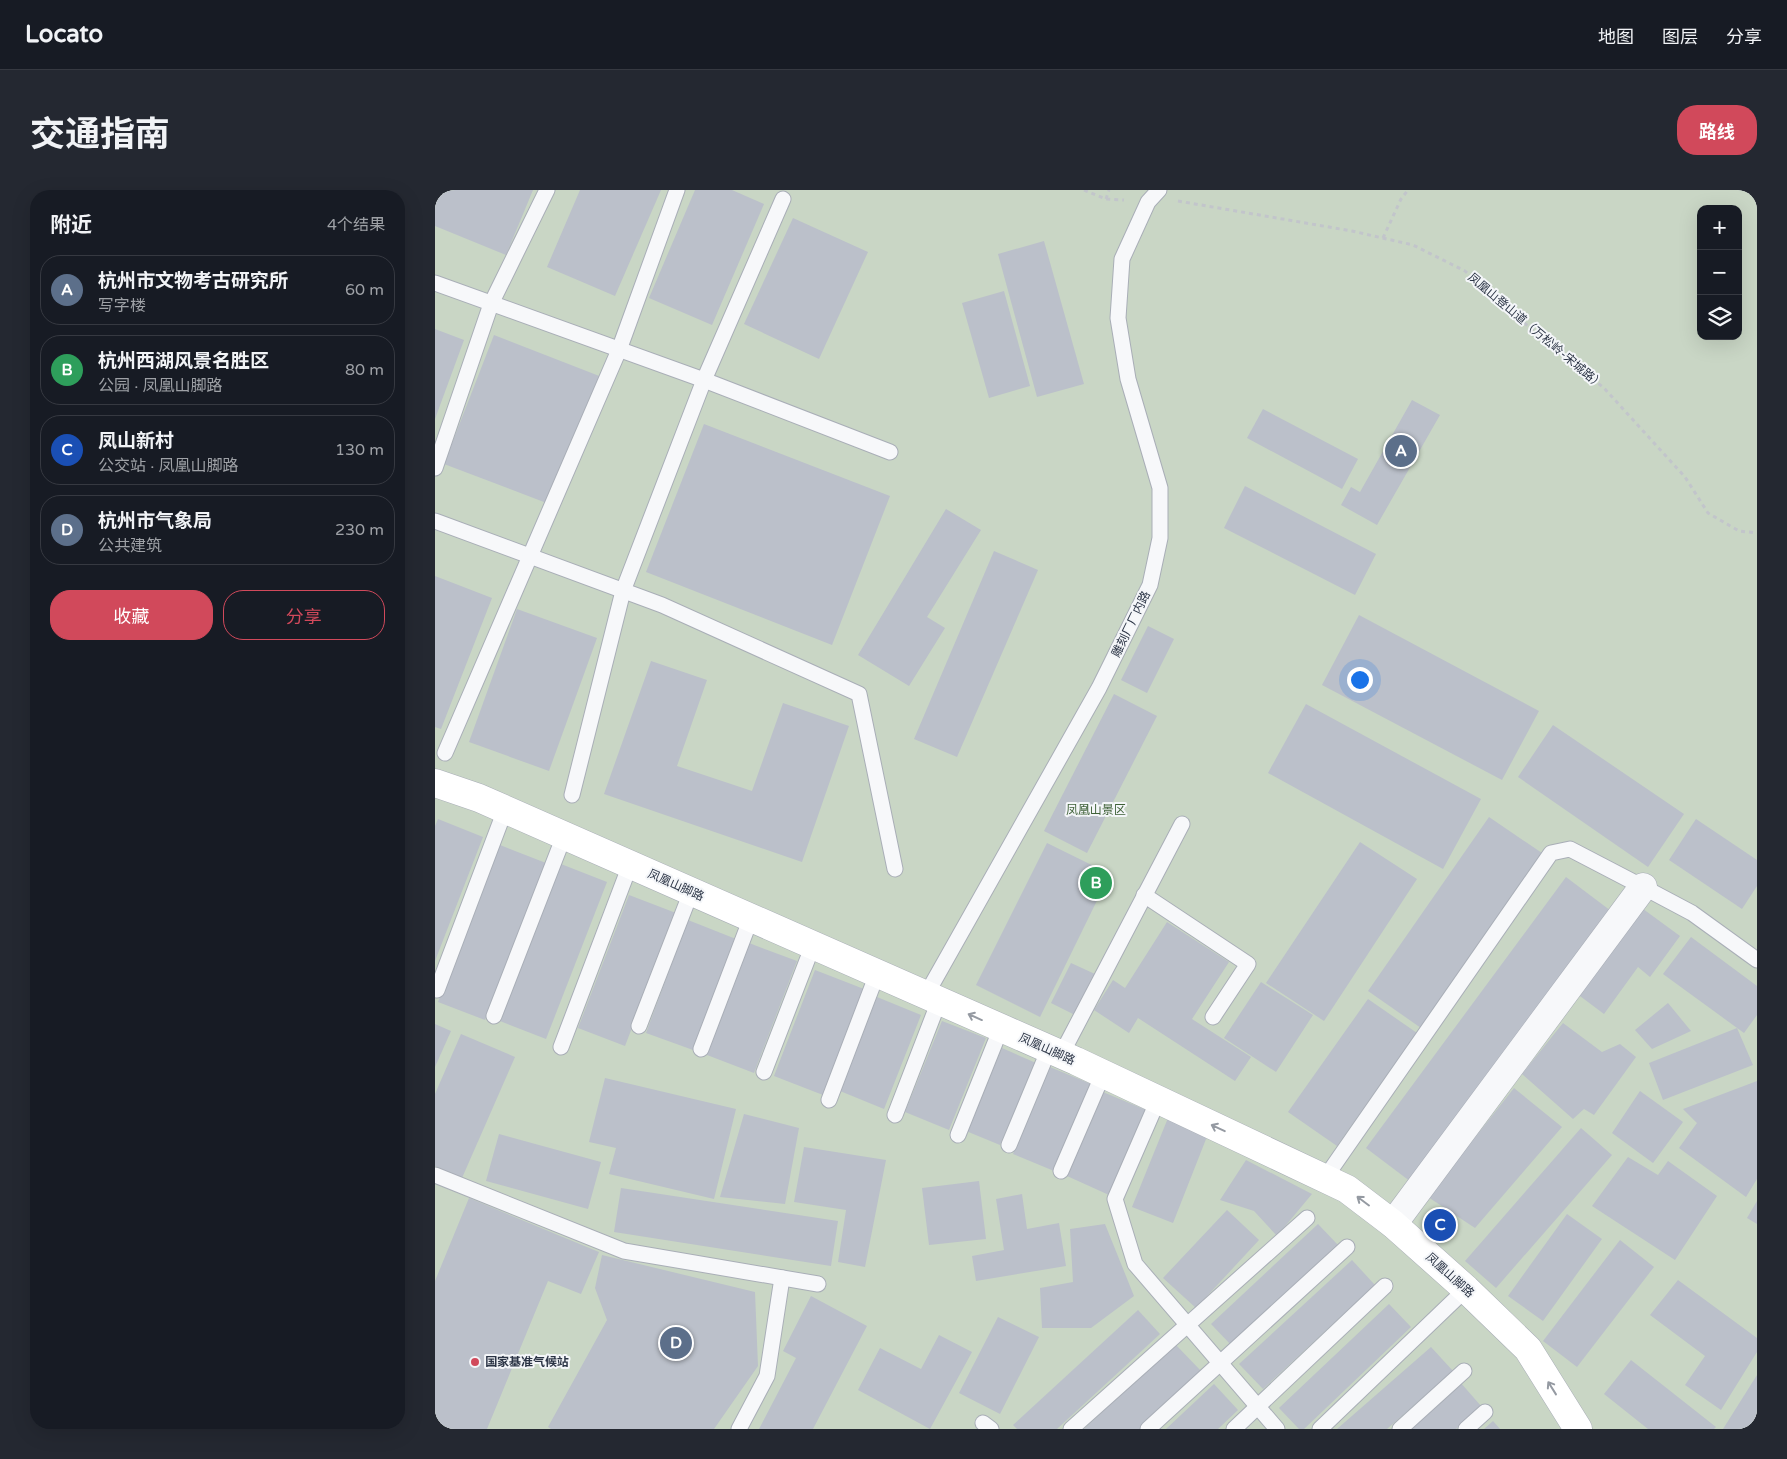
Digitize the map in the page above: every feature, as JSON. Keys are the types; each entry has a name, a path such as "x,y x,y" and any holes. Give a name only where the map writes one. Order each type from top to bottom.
{"street":[{"name":"凤凰山脚路","path":"437,789 479,798 1055,1052 1347,1189 1393,1224 1467,1289 1528,1349 1578,1429"},
{"path":"1393,1224 1643,887"}],"lane":[{"path":"435,468 491,304 547,190"},
{"path":"445,753 619,350 677,190"},
{"name":"雕刻厂厂内路","path":"895,1115 933,998 1099,688 1150,585 1160,538 1160,488 1128,379 1119,318 1122,259 1148,202 1159,190"},
{"path":"573,795 623,591 704,380 783,199"},
{"path":"435,284 704,380 890,452"},
{"path":"435,521 662,606 859,694 895,869"},
{"path":"437,990 505,810"},
{"path":"1009,1144 1055,1052 1182,824"},
{"path":"494,1016 564,836"},
{"path":"1325,1178 1551,853 1570,849 1692,913 1757,960"},
{"path":"561,1047 630,865"},
{"path":"639,1026 691,892"},
{"path":"1144,895 1248,964 1213,1017"},
{"path":"701,1049 751,918"},
{"path":"764,1072 813,945"},
{"path":"829,1100 877,974"},
{"path":"958,1135 1001,1028"},
{"path":"1061,1171 1103,1074"},
{"path":"1158,1100 1115,1199 1135,1264 1277,1429"},
{"path":"435,1175 624,1251 818,1284"},
{"path":"1071,1429 1307,1218"},
{"path":"1148,1429 1347,1247"},
{"path":"739,1429 767,1376 782,1278"},
{"path":"1233,1429 1385,1286"},
{"path":"1320,1429 1467,1289"},
{"path":"1400,1429 1464,1371"},
{"path":"1466,1429 1485,1412"}],"path":[{"name":"凤凰山登山道（万松岭-宋城路）","path":"1084,190 1106,199 1148,202 1183,201 1413,244 1465,271 1506,308 1604,388 1685,477 1708,513 1739,531 1757,533"},
{"path":"1106,199 1109,190"},
{"path":"1383,238 1401,199 1408,190"},
{"path":"1750,190 1757,194"}],"green space":[{"name":"凤凰山景区","path":"435,190 1757,190 1757,1429 435,1429"}],"building":[{"path":"435,190 533,190 506,255 435,226"},
{"path":"580,190 661,190 615,296 547,267"},
{"path":"695,190 732,190 764,204 712,325 649,298"},
{"path":"793,218 868,252 819,359 744,324"},
{"path":"1044,241 1084,384 1037,397 998,254"},
{"path":"1004,291 1030,386 989,398 962,303"},
{"path":"435,329 464,340 435,419"},
{"path":"494,335 607,379 557,507 444,464"},
{"path":"1412,400 1440,415 1377,525 1341,505 1351,487 1360,492"},
{"path":"1263,409 1358,459 1342,489 1247,438"},
{"path":"704,424 890,496 832,645 646,572"},
{"path":"1245,486 1376,554 1355,595 1224,528"},
{"path":"946,509 981,530 927,617 945,628 909,686 858,655"},
{"path":"994,551 1038,570 957,757 914,739"},
{"path":"435,576 492,598 441,729 435,727"},
{"path":"517,609 597,638 549,771 469,742"},
{"path":"1359,615 1539,711 1502,780 1322,685"},
{"path":"1148,626 1174,639 1147,693 1121,680"},
{"path":"651,661 707,680 677,766 752,791 783,703 849,726 802,862 604,794"},
{"path":"1114,694 1157,716 1087,853 1044,831"},
{"path":"1306,704 1481,799 1443,869 1268,773"},
{"path":"1553,725 1684,814 1648,867 1518,777"},
{"path":"1489,817 1542,853 1421,1028 1368,991"},
{"path":"438,819 483,837 435,961 435,826"},
{"path":"1696,819 1757,860 1757,886 1742,909 1669,860"},
{"path":"1360,842 1417,879 1324,1021 1266,983"},
{"path":"1047,843 1110,874 1040,1017 976,985"},
{"path":"500,845 546,863 485,1020 438,1002"},
{"path":"561,864 607,882 546,1039 500,1021"},
{"path":"1566,877 1615,914 1415,1185 1366,1148"},
{"path":"629,895 676,913 625,1046 578,1028"},
{"path":"1639,906 1680,936 1650,977 1638,967 1604,1014 1576,993"},
{"path":"688,920 736,939 693,1050 646,1033"},
{"path":"1167,922 1229,962 1192,1019 1251,1057 1235,1081 1138,1018 1129,1033 1094,1010 1113,980 1125,988"},
{"path":"1691,937 1757,986 1757,1015 1744,1033 1663,974"},
{"path":"749,943 797,961 754,1073 707,1055"},
{"path":"1071,963 1095,974 1075,1015 1051,1003"},
{"path":"815,970 864,989 823,1095 774,1076"},
{"path":"1261,982 1313,1015 1276,1072 1224,1038"},
{"path":"877,997 921,1015 884,1109 840,1091"},
{"path":"1368,999 1417,1033 1337,1146 1288,1112"},
{"path":"1668,1003 1691,1031 1652,1049 1635,1030"},
{"path":"942,1021 986,1038 949,1130 905,1112"},
{"path":"1563,1023 1602,1052 1620,1044 1636,1057 1594,1115 1584,1109 1573,1119 1522,1074"},
{"path":"435,1024 451,1031 435,1067"},
{"path":"1737,1028 1753,1065 1663,1100 1649,1063"},
{"path":"461,1034 515,1057 462,1178 435,1166 435,1094"},
{"path":"1002,1048 1036,1063 1000,1145 966,1131"},
{"path":"1050,1067 1091,1084 1054,1171 1013,1154"},
{"path":"605,1078 736,1109 714,1199 609,1174 616,1148 589,1142"},
{"path":"1757,1081 1757,1179 1746,1197 1679,1148 1697,1123 1683,1109"},
{"path":"1514,1088 1562,1127 1475,1228 1428,1197"},
{"path":"1640,1091 1683,1122 1653,1163 1612,1133"},
{"path":"1103,1092 1146,1110 1109,1195 1067,1176"},
{"path":"744,1114 799,1128 785,1204 720,1197"},
{"path":"1168,1118 1208,1134 1173,1223 1132,1207"},
{"path":"1581,1128 1612,1155 1496,1288 1465,1261"},
{"path":"499,1134 601,1162 588,1209 486,1181"},
{"path":"804,1147 886,1160 865,1267 838,1262 846,1210 794,1202"},
{"path":"1628,1157 1658,1175 1668,1161 1717,1196 1675,1260 1592,1206"},
{"path":"1246,1160 1312,1194 1277,1236 1254,1211 1220,1200"},
{"path":"979,1181 986,1239 929,1245 922,1188"},
{"path":"621,1188 838,1221 831,1266 614,1232"},
{"path":"1022,1194 1027,1229 1059,1223 1066,1266 976,1281 972,1256 1004,1250 996,1199"},
{"name":"国家基准气候站","path":"469,1198 599,1252 581,1294 548,1281 487,1429 435,1429 435,1281"},
{"path":"1757,1201 1757,1224 1747,1218"},
{"path":"1227,1210 1259,1240 1196,1308 1163,1278"},
{"path":"1567,1214 1602,1239 1543,1321 1508,1296"},
{"path":"1105,1224 1134,1296 1091,1328 1042,1328 1040,1288 1073,1282 1070,1229"},
{"path":"1318,1224 1338,1245 1231,1345 1211,1324"},
{"path":"1620,1240 1654,1267 1577,1367 1543,1341"},
{"path":"602,1255 755,1292 758,1366 714,1429 551,1429 548,1427 607,1320 595,1288"},
{"path":"1352,1260 1375,1285 1263,1389 1239,1364"},
{"path":"1678,1280 1757,1338 1757,1352 1721,1410 1685,1385 1705,1356 1650,1315"},
{"path":"811,1296 867,1326 813,1429 759,1429 796,1358 783,1351"},
{"path":"1389,1304 1411,1327 1304,1429 1299,1429 1279,1408"},
{"path":"1138,1310 1160,1334 1057,1429 1017,1429 1013,1425"},
{"path":"998,1317 1039,1337 1000,1414 959,1393"},
{"path":"939,1335 972,1352 930,1429 858,1390 880,1348 921,1369"},
{"path":"1175,1344 1202,1372 1141,1429 1084,1429"},
{"path":"1431,1347 1453,1371 1387,1429 1337,1429"},
{"path":"1631,1360 1716,1427 1714,1429 1648,1429 1604,1394"},
{"path":"1757,1375 1757,1429 1723,1429"},
{"path":"1460,1382 1481,1406 1456,1429 1408,1429"},
{"path":"1214,1384 1238,1410 1218,1429 1166,1429"},
{"path":"1493,1421 1500,1429 1484,1429"}],"place":[{"name":"杭州市文物考古研究所","path":"1401,451"},
{"name":"杭州西湖风景名胜区","path":"1096,883"},
{"name":"凤山新村","path":"1440,1225"},
{"name":"杭州市气象局","path":"676,1343"},
{"name":"国家基准气候站","path":"475,1362"}]}
